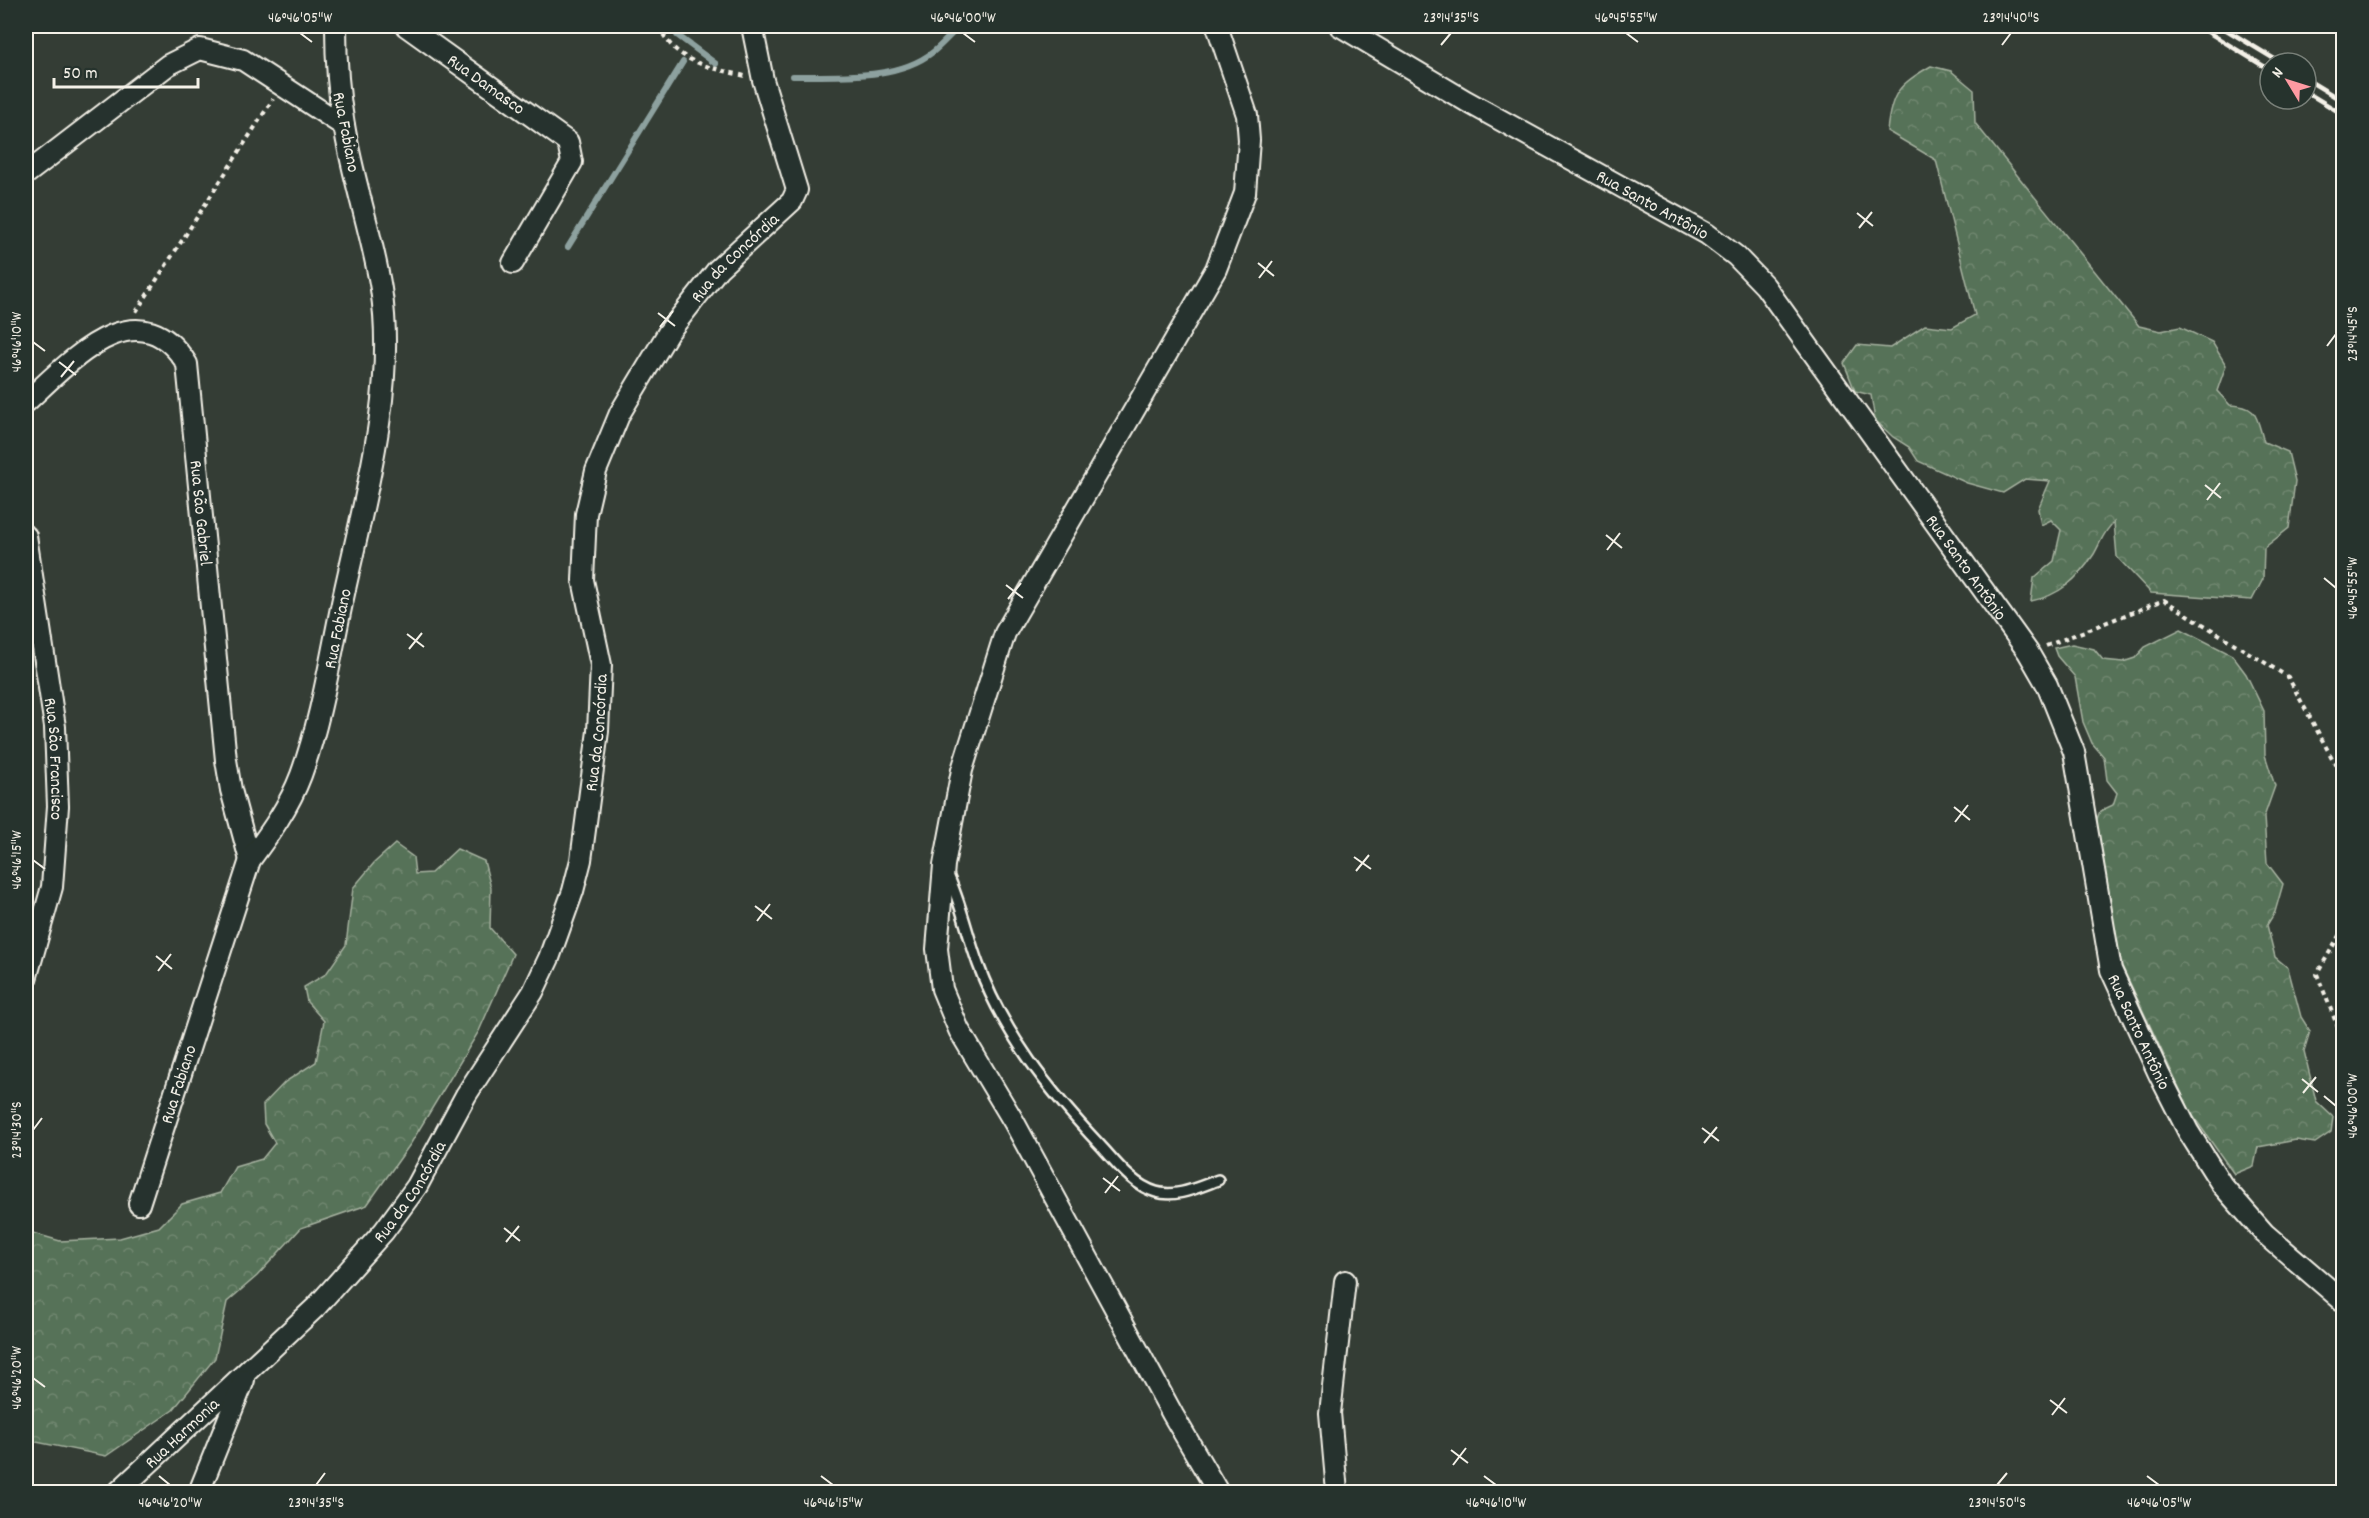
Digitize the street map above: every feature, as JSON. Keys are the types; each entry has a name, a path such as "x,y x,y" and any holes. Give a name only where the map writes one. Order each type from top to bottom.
{"street":[{"name":"Rua Fabiano","path":"139,1204 250,860 291,800 315,730 369,474 382,387 384,332 381,289 344,126 337,72 336,26"},
{"name":"Rua Damasco","path":"406,26 568,141 572,162 513,263"},
{"name":"Rua da Concórdia","path":"246,1375 316,1307 384,1231 417,1186 466,1095 533,992 553,949 581,860 598,731 601,665 583,580 584,537 590,491 620,413 668,333 718,269 796,195 797,184 763,80 752,26"},
{"path":"1217,26 1247,115 1250,141 1245,193 1216,269 1005,633 962,770 944,865 937,949 942,989 959,1030 1014,1122 1173,1415 1218,1492"},
{"name":"Rua Santo Antônio","path":"1340,26 1466,101 1699,229 1736,256 1790,319 2028,652 2047,685 2074,752 2111,970 2158,1074 2188,1131 2222,1185 2264,1233 2343,1302"},
{"path":"26,174 168,65 200,49 243,60 344,126"},
{"path":"26,402 87,349 124,329"},
{"name":"Rua São Gabriel","path":"124,329 138,329 159,337 180,352 188,364 226,760 231,790 250,860"},
{"name":"Rua São Francisco","path":"26,536 55,727 58,806 52,887 26,979"},
{"path":"1337,1492 1330,1413 1345,1281"},
{"path":"199,1492 246,1375"},
{"name":"Rua Harmonia","path":"118,1492 246,1375"}],"lane":[{"path":"944,865 956,893 978,964 1004,1023 1052,1090 1081,1125 1133,1180 1156,1192 1184,1192 1218,1180"}],"path":[{"path":"659,26 665,39 695,64 763,80"},
{"path":"124,329 282,86"},
{"path":"2028,652 2164,600 2288,677 2343,780"},
{"path":"2343,927 2318,974 2343,1043"}],"green space":[{"path":"1931,66 1951,71 1974,90 1975,123 2139,326 2161,331 2180,327 2212,342 2226,365 2217,391 2230,405 2246,408 2255,414 2264,442 2288,452 2295,481 2289,528 2264,548 2263,579 2252,600 2151,593 2117,557 2114,522 2088,563 2074,579 2059,591 2031,601 2034,578 2054,561 2061,530 2051,520 2041,525 2038,509 2050,481 2025,479 2003,493 1967,483 1918,461 1909,447 1893,437 1875,420 1871,395 1855,391 1844,363 1857,345 1890,348 1925,325 1952,328 1975,315 1936,160 1887,131 1891,107 1898,91"},
{"path":"2181,629 2232,655 2246,674 2264,711 2265,755 2275,786 2264,817 2267,863 2283,884 2275,912 2267,925 2275,957 2288,968 2301,1017 2310,1031 2304,1051 2316,1101 2333,1117 2331,1132 2315,1143 2296,1140 2258,1147 2254,1166 2234,1174 2191,1113 2121,964 2094,827 2100,811 2113,805 2117,793 2107,780 2104,757 2092,743 2083,722 2075,677 2057,656 2054,648 2072,644 2094,649 2103,660 2123,662 2135,658 2145,647"},
{"path":"395,844 413,857 415,874 431,873 457,849 484,861 491,888 490,928 513,954 479,1031 411,1143 367,1205 301,1228 257,1276 227,1302 215,1358 173,1410 106,1456 26,1440 26,1231 60,1241 120,1238 159,1227 182,1204 220,1193 235,1167 262,1159 275,1143 264,1124 263,1105 285,1082 316,1062 324,1021 307,1002 304,987 326,974 346,945 353,888 374,863"}],"waterway":[{"path":"673,26 677,35 716,64"},
{"path":"793,76 847,76 902,68 933,52 960,26"},
{"path":"568,247 683,62"}],"railway":[{"path":"2198,26 2258,63"},
{"path":"2220,26 2261,51"},
{"path":"2318,86 2344,102"},
{"path":"2318,99 2344,115"}]}
